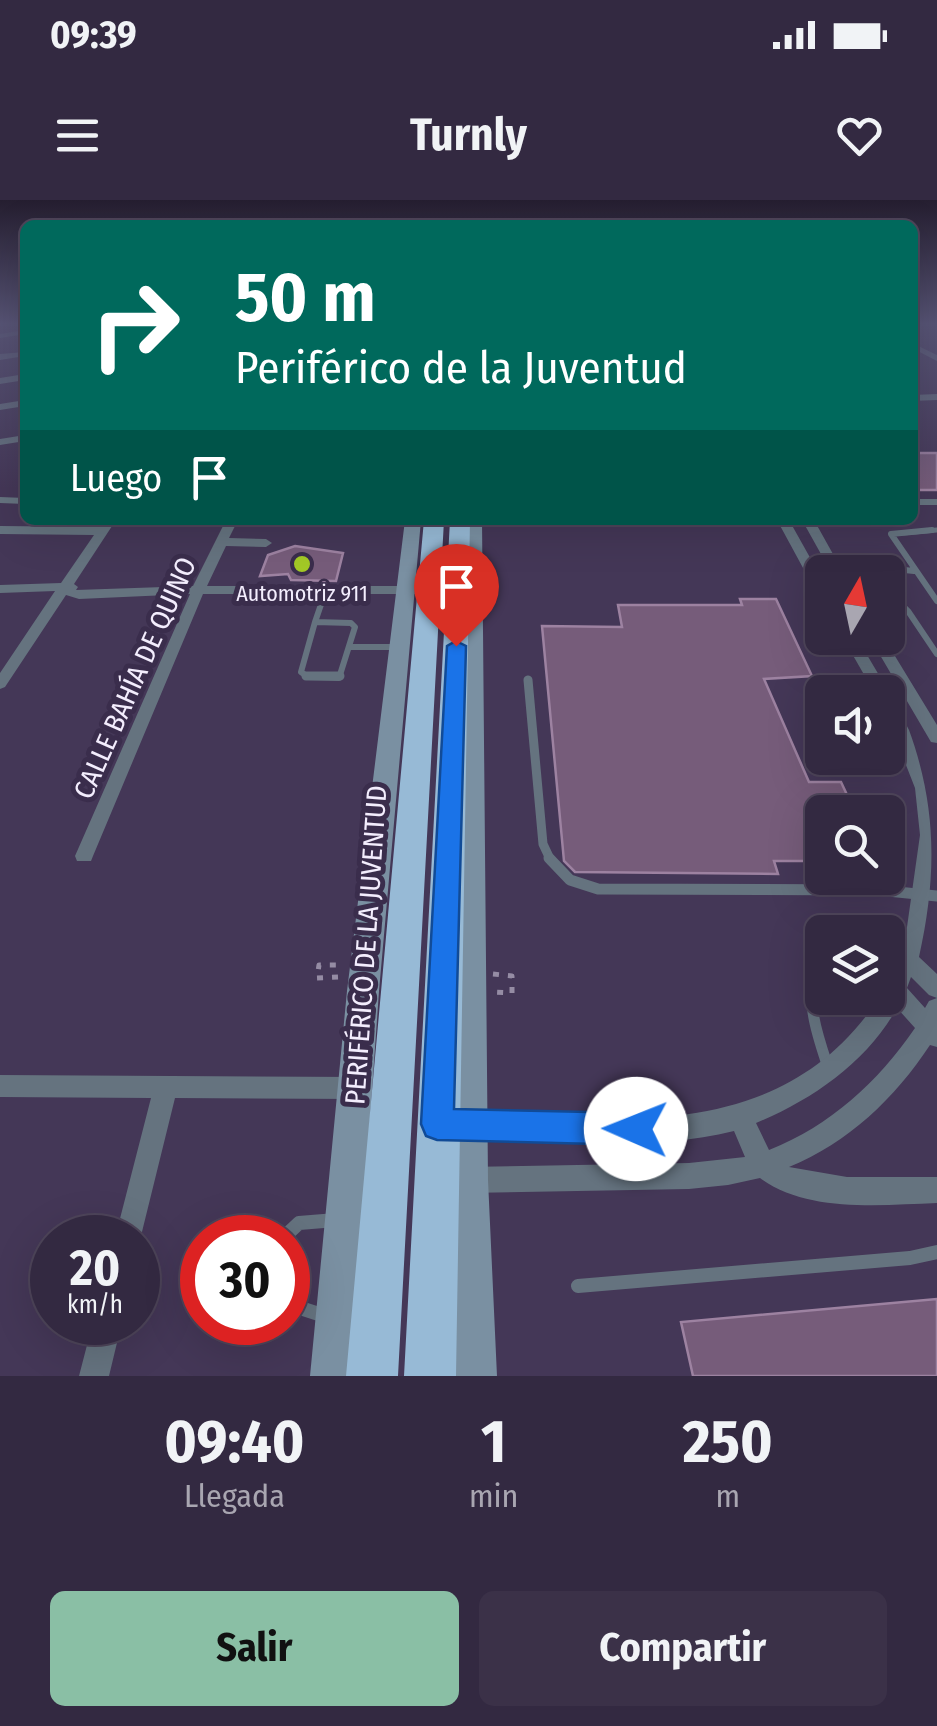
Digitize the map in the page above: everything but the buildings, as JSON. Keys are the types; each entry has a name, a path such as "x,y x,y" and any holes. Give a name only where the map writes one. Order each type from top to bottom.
{"highway":[{"name":"PERIFÉRICO DE LA JUVENTUD","path":"372,1376 372,1088 417,590 433,525"},
{"path":"430,1376 452,1180 454,1125 460,525"}],"main road":[{"path":"331,1376 344,1219 372,1088 399,647 417,590 414,525"},
{"path":"454,1125 474,525"},
{"path":"452,1180 476,1376"}],"street":[{"path":"0,530 107,525"},
{"path":"0,684 107,525"},
{"name":"CALLE BAHÍA DE QUINO","path":"84,856 230,525"},
{"path":"786,525 805,559"},
{"path":"811,525 828,555"},
{"path":"222,542 266,542"},
{"path":"0,588 61,589 79,594 145,590 417,590"},
{"path":"886,655 937,738"},
{"path":"905,736 932,797 936,830 931,894 905,944"},
{"path":"905,963 937,988"},
{"path":"452,1180 705,1174 763,1165 808,1144 878,1092 904,1064 934,1024 905,999"},
{"path":"454,1125 636,1129 741,1117 852,1053 881,1015"},
{"path":"0,1086 372,1088"},
{"path":"134,1215 166,1087"},
{"path":"741,1117 763,1165 782,1178 810,1186 937,1190"},
{"path":"94,1376 102,1345"}],"lane":[{"path":"937,530 891,534 937,601"},
{"path":"905,570 914,570"},
{"path":"316,622 354,624 352,647 339,678 302,675 300,668 326,590"},
{"path":"905,608 937,654"},
{"path":"352,647 399,647"},
{"path":"528,680 543,844 550,864 569,881 598,888 931,894"},
{"path":"814,1015 829,1069"},
{"path":"310,1222 344,1219"},
{"path":"578,1286 910,1258 937,1252"},
{"path":"310,1310 336,1318"}],"place":[{"name":"Automotriz 911","path":"302,564"}],"route":[{"path":"456,646 437,1124 636,1129"}]}
